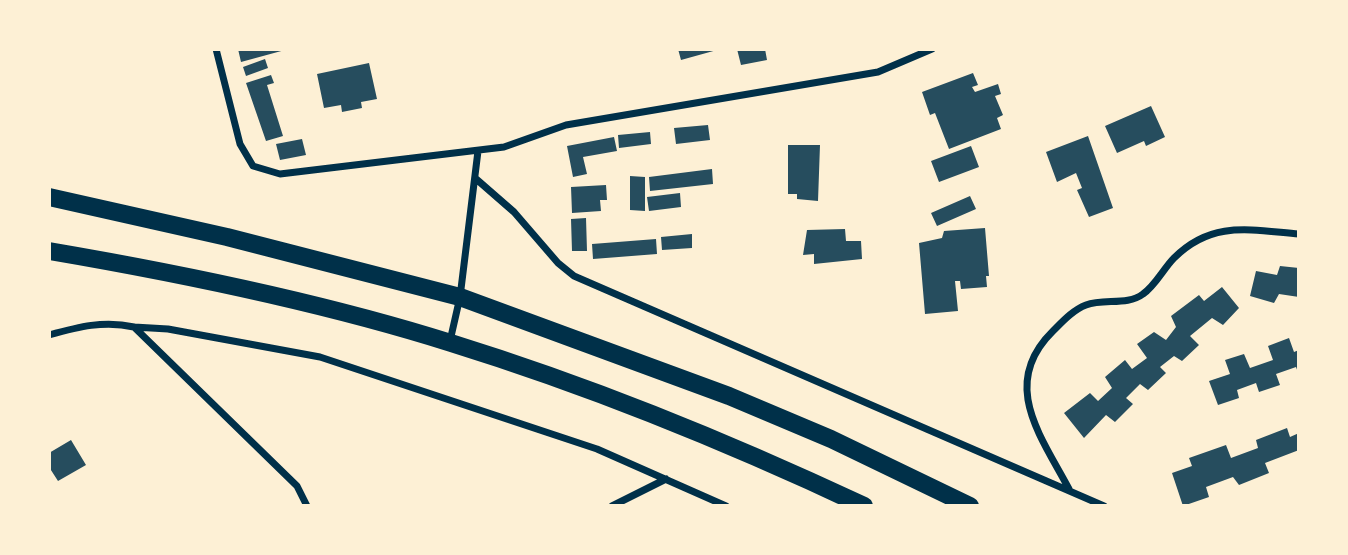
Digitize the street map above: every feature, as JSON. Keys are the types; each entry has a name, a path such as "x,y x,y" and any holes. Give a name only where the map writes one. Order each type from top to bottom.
{"main road":[{"path":"49,197 227,237 460,297 644,362 742,401 831,439 970,506"},
{"path":"49,251 216,283 449,342 640,408 720,440 864,506"}],"street":[{"path":"216,49 240,144 253,166 280,174 504,147 566,125 878,72 932,49"},
{"path":"449,342 460,297 478,151"},
{"path":"475,178 514,212 574,276 1104,506"},
{"path":"1069,490 1034,423 1026,399 1028,368 1039,345 1068,315 1086,305 1128,300 1144,294 1186,246 1203,236 1226,229 1299,234"},
{"path":"49,335 114,322 134,327 168,329 320,358 560,435 628,461 726,506"},
{"path":"134,327 297,486 307,506"},
{"path":"612,506 666,479"}],"building":[{"path":"238,49 285,49 285,50 241,62"},
{"path":"678,49 717,49 717,50 681,60"},
{"path":"737,49 765,49 767,60 741,65"},
{"path":"265,59 268,68 246,76 243,67"},
{"path":"369,63 377,99 361,102 362,108 342,112 341,105 324,108 317,74"},
{"path":"973,73 978,85 972,87 975,92 998,84 1001,94 995,96 1003,115 997,118 1001,129 949,149 935,113 930,115 922,92"},
{"path":"271,75 274,83 267,85 283,136 266,141 246,83"},
{"path":"1151,106 1165,137 1146,146 1144,141 1117,153 1105,126"},
{"path":"708,125 710,140 676,144 674,128"},
{"path":"650,132 651,144 619,148 618,135"},
{"path":"1088,136 1113,208 1089,217 1077,190 1082,188 1076,173 1057,182 1046,152"},
{"path":"614,137 617,151 583,157 587,174 573,177 567,146"},
{"path":"302,139 306,155 280,160 276,144"},
{"path":"788,145 820,145 818,201 797,199 797,194 788,194"},
{"path":"971,146 979,167 939,182 931,161"},
{"path":"712,169 713,184 650,191 649,177"},
{"path":"630,176 645,177 645,211 630,210"},
{"path":"606,185 607,200 600,200 601,211 572,213 571,187"},
{"path":"680,193 681,207 649,211 647,197"},
{"path":"970,196 976,209 937,226 931,213"},
{"path":"586,218 587,251 572,251 571,219"},
{"path":"985,228 989,276 986,276 987,287 961,289 960,281 955,281 958,311 925,314 919,243 942,238 944,231"},
{"path":"845,229 846,241 861,241 862,259 814,264 814,254 803,255 807,230"},
{"path":"692,234 692,248 662,250 661,237"},
{"path":"656,239 657,254 593,259 592,244"},
{"path":"1280,266 1299,268 1299,297 1279,294 1274,303 1250,296 1256,271 1277,275"},
{"path":"1222,287 1239,308 1223,325 1212,318 1190,336 1199,345 1182,361 1174,356 1160,367 1166,373 1148,390 1140,384 1126,398 1133,404 1115,422 1106,415 1084,438 1064,413 1090,393 1098,401 1112,388 1105,377 1125,360 1132,369 1147,358 1137,344 1154,332 1166,340 1176,327 1171,316 1199,295 1204,301"},
{"path":"1289,338 1294,352 1299,350 1299,375 1296,367 1276,374 1280,385 1259,392 1256,383 1237,390 1239,398 1218,405 1209,381 1230,374 1225,360 1244,354 1250,368 1273,360 1268,346"},
{"path":"1287,428 1290,437 1299,433 1299,450 1265,463 1269,473 1239,485 1233,477 1206,487 1209,497 1183,506 1172,473 1192,466 1189,458 1226,445 1231,458 1258,448 1256,440"},
{"path":"71,440 86,465 58,481 49,467 49,453"}]}
